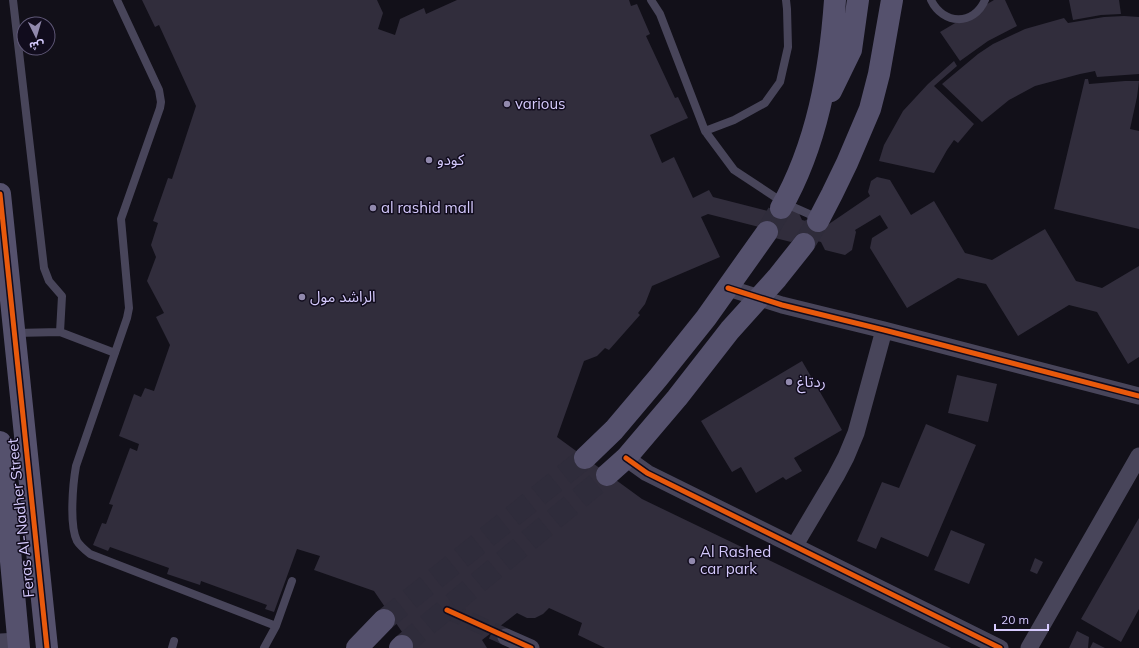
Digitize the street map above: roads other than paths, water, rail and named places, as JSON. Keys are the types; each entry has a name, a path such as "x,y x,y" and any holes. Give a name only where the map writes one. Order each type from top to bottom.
{"main road":[{"path":"782,206 806,154 815,123 826,77 832,42 835,0"},
{"path":"815,123 851,50 858,0"},
{"path":"818,220 847,163 870,109 879,74 892,0"},
{"name":"Feras Al-Nadher Street","path":"0,194 47,648"},
{"path":"585,458 614,430 653,384 706,318 767,232"},
{"path":"607,475 626,458 678,398 730,330 778,278 804,244"},
{"name":"Feras Al-Nadher Street","path":"1,456 13,644"},
{"path":"357,648 384,620"}],"street":[{"path":"728,288 782,305 1139,396"},
{"path":"795,545 836,476 856,433 884,330"},
{"path":"1029,648 1139,456"},
{"path":"626,458 647,473 795,545 1000,648"},
{"path":"506,637 531,648"}],"lane":[{"path":"13,0 44,268 49,281 62,296 60,332"},
{"path":"117,0 159,90 161,102 121,219 129,308 76,466 73,483 73,523 76,540 90,554 276,626"},
{"path":"652,0 660,14 704,131 734,170 782,206 818,220"},
{"path":"704,131 734,120 765,103 780,82 788,47 786,0"},
{"path":"931,0 940,13 949,18 958,20 968,18 976,13 985,0"},
{"path":"15,333 60,332 115,353"},
{"path":"264,648 276,626 292,581"}],"tunnel":[{"path":"767,232 781,208"},
{"path":"804,244 818,221"},
{"path":"384,620 585,458"},
{"path":"402,646 607,475"},
{"path":"447,610 506,637"}],"place":[{"name":"various","path":"507,104"},
{"name":"كودو","path":"429,160"},
{"name":"al rashid mall","path":"373,208"},
{"name":"الراشد مول","path":"302,297"},
{"name":"ردتاغ","path":"789,382"},
{"name":"Al Rashed car park","path":"692,561"}]}
